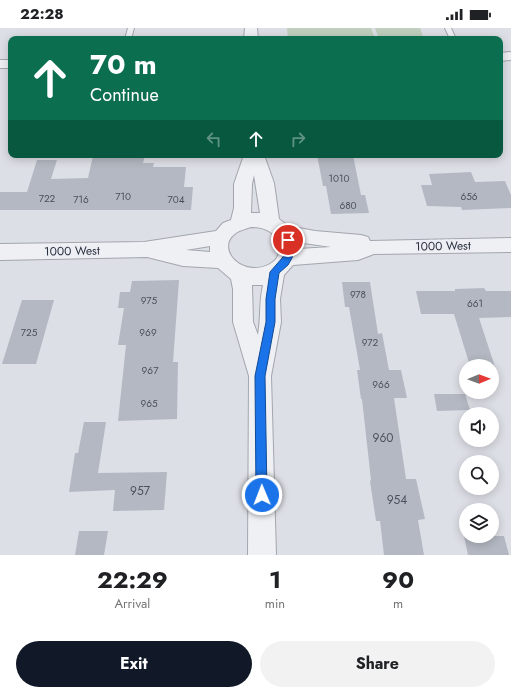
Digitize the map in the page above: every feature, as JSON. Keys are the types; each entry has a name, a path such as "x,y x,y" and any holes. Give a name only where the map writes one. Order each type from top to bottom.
{"street":[{"path":"239,223 243,208 243,184 251,158"},
{"path":"257,158 276,227"},
{"path":"262,555 260,376 271,322 270,299 281,265 290,248 288,240 276,227 260,220 239,223 232,226 222,237 219,245 219,253 222,261 232,271 258,277 281,265"},
{"name":"1000 West","path":"276,227 315,238 356,240 374,247"},
{"name":"1000 West","path":"0,252 144,250 222,237"},
{"name":"1000 West","path":"281,265 358,252 374,247 511,245"},
{"name":"1000 West","path":"144,250 183,258 222,261"},
{"path":"240,274 243,289 243,322 260,376"}],"green space":[{"path":"287,28 371,28 374,36 288,36"},
{"path":"375,28 420,28 423,36 378,36"}],"building":[{"path":"93,158 144,158 143,163 154,163 153,167 186,167 184,187 193,187 191,210 0,210 0,192 27,192 37,160 57,160 51,179 88,178"},
{"path":"318,158 354,158 361,195 365,195 369,213 331,214 326,186 323,186"},
{"path":"471,172 475,182 505,181 511,195 511,208 462,210 461,207 427,206 421,185 432,185 429,174"},
{"path":"179,280 173,362 178,362 177,419 118,421 126,345 118,345 124,308 118,308 120,292 130,292 132,281"},
{"path":"342,282 370,282 378,334 382,333 389,370 401,370 407,398 394,398 406,479 416,479 425,519 418,520 424,555 384,555 380,521 376,521 370,481 362,399 357,370 360,370 349,307 345,307"},
{"path":"484,288 486,291 511,291 511,317 479,318 492,359 468,359 454,314 421,314 416,291 455,291 455,289"},
{"path":"22,300 54,300 36,364 2,364"},
{"path":"434,394 459,394 459,399 467,399 469,407 459,407 459,410 437,411"},
{"path":"84,422 106,422 98,473 167,472 164,510 113,511 115,490 69,492 75,453 78,453"},
{"path":"79,531 108,531 104,555 75,555"},
{"path":"499,536 504,536 509,555 468,555 465,543 499,543"}],"route":[{"path":"262,495 260,376 271,322 271,290 275,272 285,263 288,258 290,248 288,240"}]}
